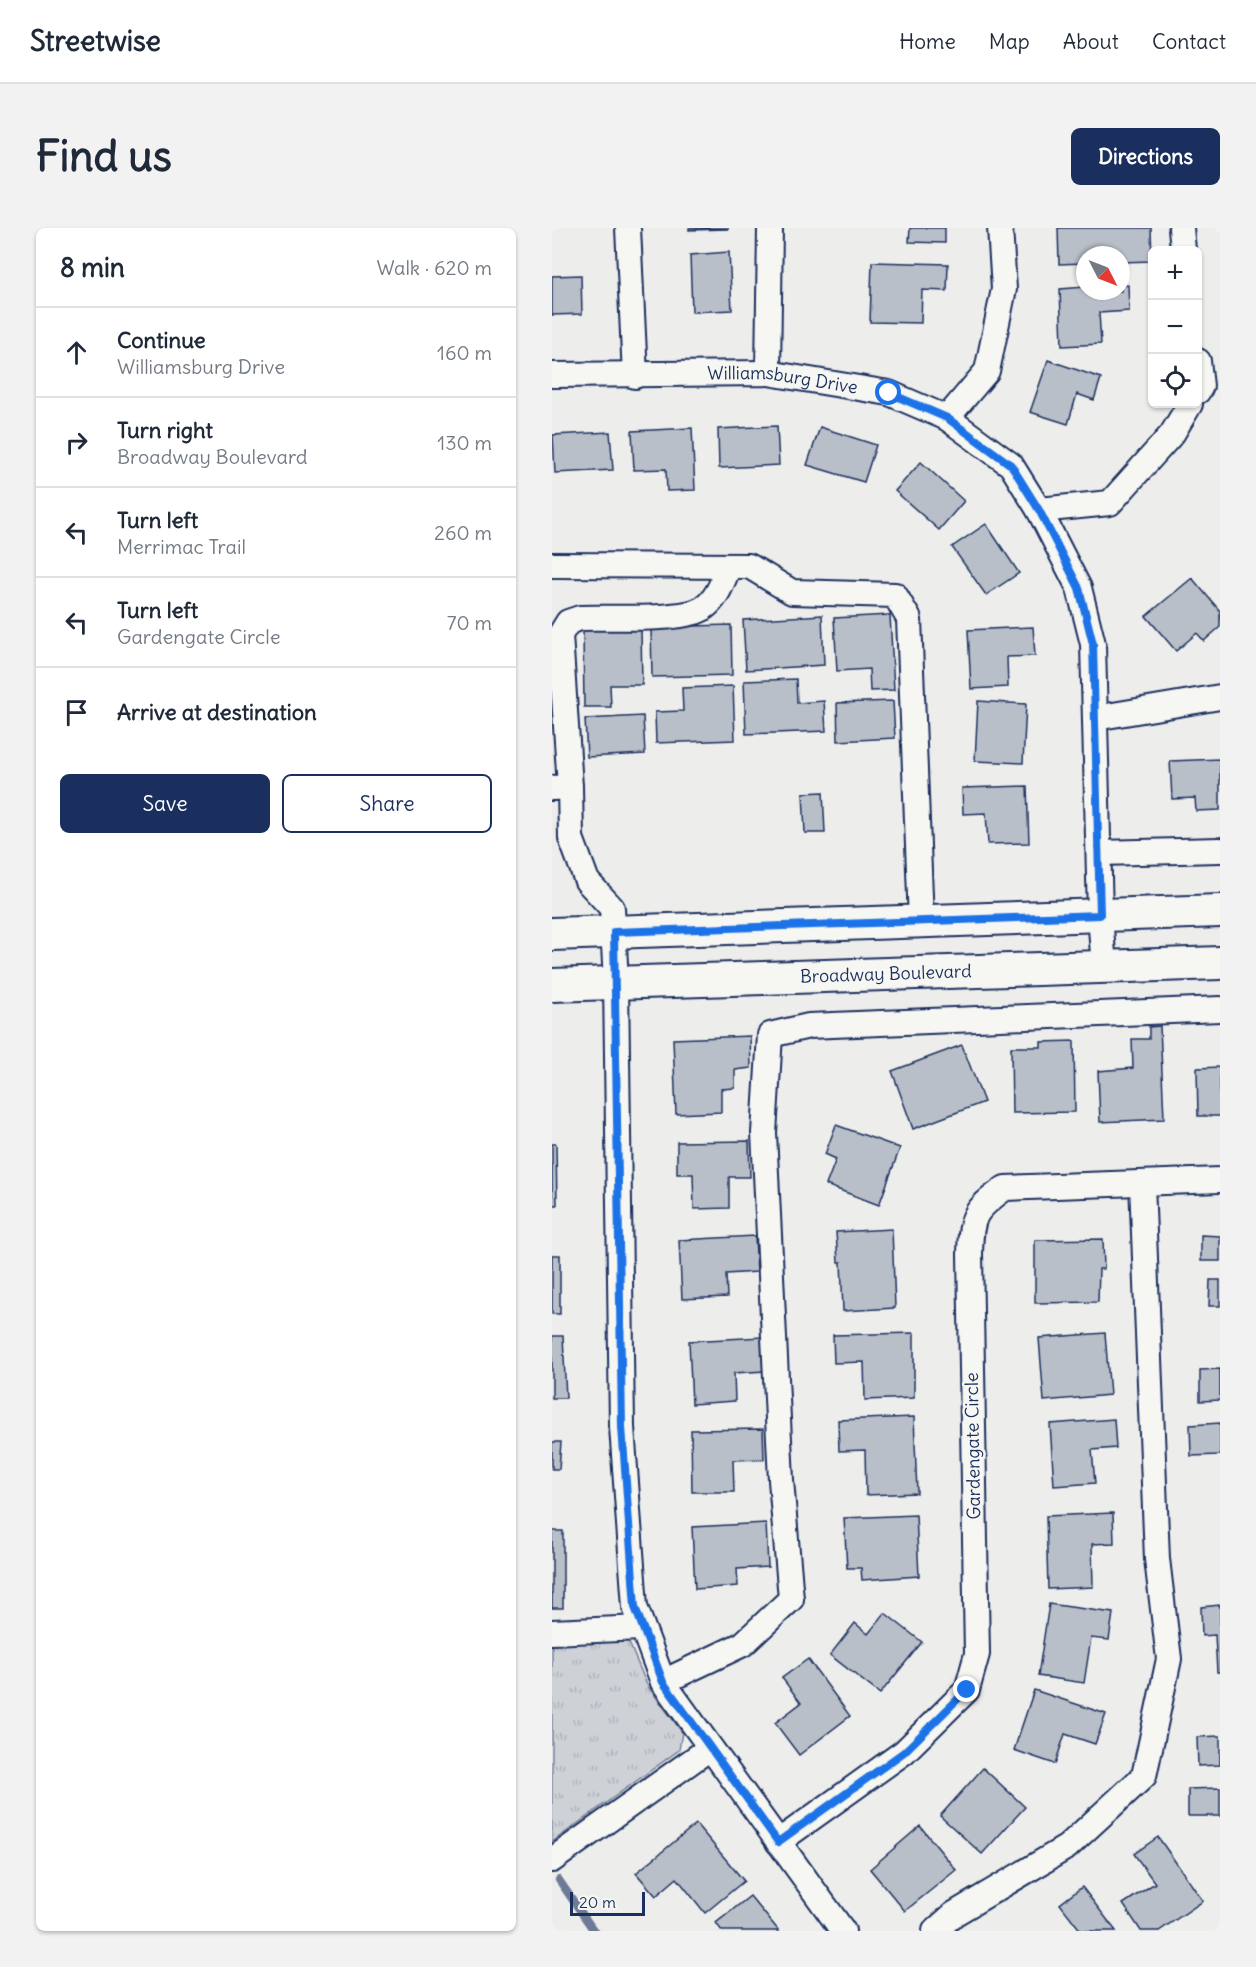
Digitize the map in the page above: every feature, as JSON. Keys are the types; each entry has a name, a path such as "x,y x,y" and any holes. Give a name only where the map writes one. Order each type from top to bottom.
{"main road":[{"path":"552,934 1220,911"},
{"name":"Broadway Boulevard","path":"552,985 1220,963"}],"street":[{"path":"628,228 635,376"},
{"path":"768,372 771,228"},
{"path":"947,418 987,371 1004,289 1000,228"},
{"path":"1181,228 1183,246"},
{"name":"Williamsburg Drive","path":"552,375 635,376 768,372 889,393 947,418 1011,465 1039,510 1079,588 1093,644 1100,915 1104,967"},
{"path":"1039,510 1110,503 1172,434 1188,408"},
{"path":"552,565 749,566 792,592 895,595 909,619 921,921"},
{"path":"729,566 718,593 702,609 682,615 580,618 568,622 560,635 561,788 571,838 587,881 612,909 616,982 622,1427 635,1607 663,1682 843,1931"},
{"path":"1095,718 1220,697"},
{"path":"1100,853 1220,850"},
{"path":"663,1682 743,1644 791,1599 781,1480 764,1133 770,1035 809,1026 1220,1009"},
{"name":"Gardengate Circle","path":"778,1842 904,1752 967,1690 977,1654 971,1223 984,1203 1005,1188 1220,1180"},
{"path":"935,1931 954,1914 1067,1847 1144,1776 1170,1659 1156,1559 1142,1183"},
{"path":"552,1632 642,1628"},
{"path":"552,1860 710,1748"}],"green space":[{"path":"627,1638 647,1685 682,1732 679,1750 552,1842 552,1641"}],"building":[{"path":"689,228 728,228 728,229 689,230"},
{"path":"910,228 945,228 945,243 909,242"},
{"path":"1058,228 1151,228 1152,246 1148,246 1148,261 1130,262 1130,246 1076,246 1076,263 1059,264"},
{"path":"729,252 732,310 692,312 690,255"},
{"path":"872,262 948,264 947,291 922,290 921,323 870,322"},
{"path":"581,275 582,314 552,315 552,276"},
{"path":"1076,288 1076,300 1129,300 1129,311 1099,313 1101,344 1062,346 1060,289"},
{"path":"1048,360 1101,378 1094,400 1077,394 1068,424 1030,412"},
{"path":"777,426 779,465 719,468 718,429"},
{"path":"820,427 876,445 864,482 807,465"},
{"path":"692,428 695,490 667,491 666,469 634,470 632,431"},
{"path":"610,432 613,470 555,473 553,435"},
{"path":"921,462 964,501 939,530 895,491"},
{"path":"986,524 1019,573 986,595 952,547"},
{"path":"1192,578 1220,611 1220,627 1204,641 1197,633 1176,651 1146,616"},
{"path":"822,615 824,665 746,670 743,620"},
{"path":"890,615 894,690 870,691 869,669 837,671 834,618"},
{"path":"731,625 732,675 652,677 651,627"},
{"path":"1033,627 1035,656 1007,657 1008,687 971,689 968,630"},
{"path":"641,629 642,685 610,685 611,707 584,707 583,630"},
{"path":"796,679 797,703 824,701 826,731 746,734 744,681"},
{"path":"733,686 735,740 656,743 655,712 683,711 682,688"},
{"path":"893,701 895,738 838,741 837,703"},
{"path":"978,701 1026,704 1023,763 975,761"},
{"path":"643,716 645,754 587,757 585,719"},
{"path":"1220,759 1220,810 1196,811 1195,798 1172,799 1170,761"},
{"path":"1027,786 1029,843 988,844 986,813 963,814 962,788"},
{"path":"823,792 825,833 805,833 803,793"},
{"path":"1160,1026 1164,1119 1100,1122 1098,1071 1133,1068 1132,1039 1149,1039 1149,1027"},
{"path":"750,1036 751,1068 735,1070 735,1088 721,1089 721,1112 676,1114 673,1039"},
{"path":"1074,1041 1075,1112 1012,1113 1011,1047 1041,1047 1041,1042"},
{"path":"962,1045 984,1102 913,1129 892,1071"},
{"path":"1220,1067 1220,1116 1198,1116 1197,1068"},
{"path":"836,1125 900,1148 879,1205 826,1185 836,1159 825,1154"},
{"path":"749,1141 750,1177 729,1177 729,1208 694,1209 693,1174 677,1174 677,1142"},
{"path":"552,1144 556,1144 557,1205 552,1205"},
{"path":"892,1229 895,1308 843,1311 841,1262 838,1262 836,1232"},
{"path":"1201,1235 1220,1236 1220,1261 1201,1261"},
{"path":"755,1236 757,1272 726,1274 727,1297 682,1299 679,1240"},
{"path":"1103,1239 1104,1269 1099,1269 1098,1302 1035,1303 1035,1240"},
{"path":"552,1255 560,1255 560,1314 552,1314"},
{"path":"1210,1280 1220,1280 1220,1306 1209,1306"},
{"path":"914,1333 914,1398 865,1400 864,1362 834,1363 833,1335"},
{"path":"1105,1333 1110,1395 1044,1401 1039,1338"},
{"path":"552,1336 563,1336 566,1398 552,1398"},
{"path":"763,1337 765,1371 734,1373 735,1401 692,1404 689,1341"},
{"path":"1220,1369 1220,1400 1200,1401 1200,1370"},
{"path":"914,1417 917,1493 866,1495 865,1450 839,1451 838,1420"},
{"path":"1114,1419 1116,1448 1092,1450 1095,1483 1054,1486 1050,1424"},
{"path":"1220,1423 1220,1455 1191,1456 1190,1425"},
{"path":"763,1429 764,1459 733,1460 734,1492 692,1492 691,1430"},
{"path":"552,1442 561,1442 559,1469 552,1469"},
{"path":"1113,1513 1114,1543 1092,1544 1093,1587 1048,1589 1046,1516"},
{"path":"916,1515 919,1576 862,1580 861,1568 847,1568 844,1518"},
{"path":"766,1523 768,1567 737,1569 738,1586 695,1589 692,1527"},
{"path":"552,1531 563,1531 563,1608 552,1608"},
{"path":"1049,1604 1113,1613 1109,1640 1091,1638 1084,1683 1038,1676"},
{"path":"1220,1605 1220,1672 1217,1672 1215,1635 1202,1636 1201,1607"},
{"path":"885,1613 922,1642 880,1694 830,1655 855,1623 868,1634"},
{"path":"808,1659 850,1716 799,1755 775,1723 801,1703 782,1678"},
{"path":"1034,1690 1106,1714 1095,1744 1065,1734 1055,1764 1014,1750"},
{"path":"1220,1736 1220,1765 1198,1766 1197,1737"},
{"path":"983,1768 1025,1807 982,1854 940,1816"},
{"path":"1220,1788 1220,1816 1188,1816 1188,1789"},
{"path":"696,1824 744,1881 705,1913 677,1878 656,1896 636,1873"},
{"path":"920,1826 956,1870 905,1911 870,1869"},
{"path":"1158,1837 1203,1901 1159,1931 1141,1931 1123,1904 1155,1883 1134,1854"},
{"path":"1082,1887 1116,1931 1081,1931 1060,1904"},
{"path":"750,1896 779,1931 722,1931 716,1923"}],"waterway":[{"path":"559,1880 594,1931"}],"route":[{"path":"889,393 947,418 1011,465 1039,510 1079,588 1093,644 1100,915 614,932 622,1427 635,1607 642,1628 663,1682 778,1842 904,1752 967,1690"}]}
